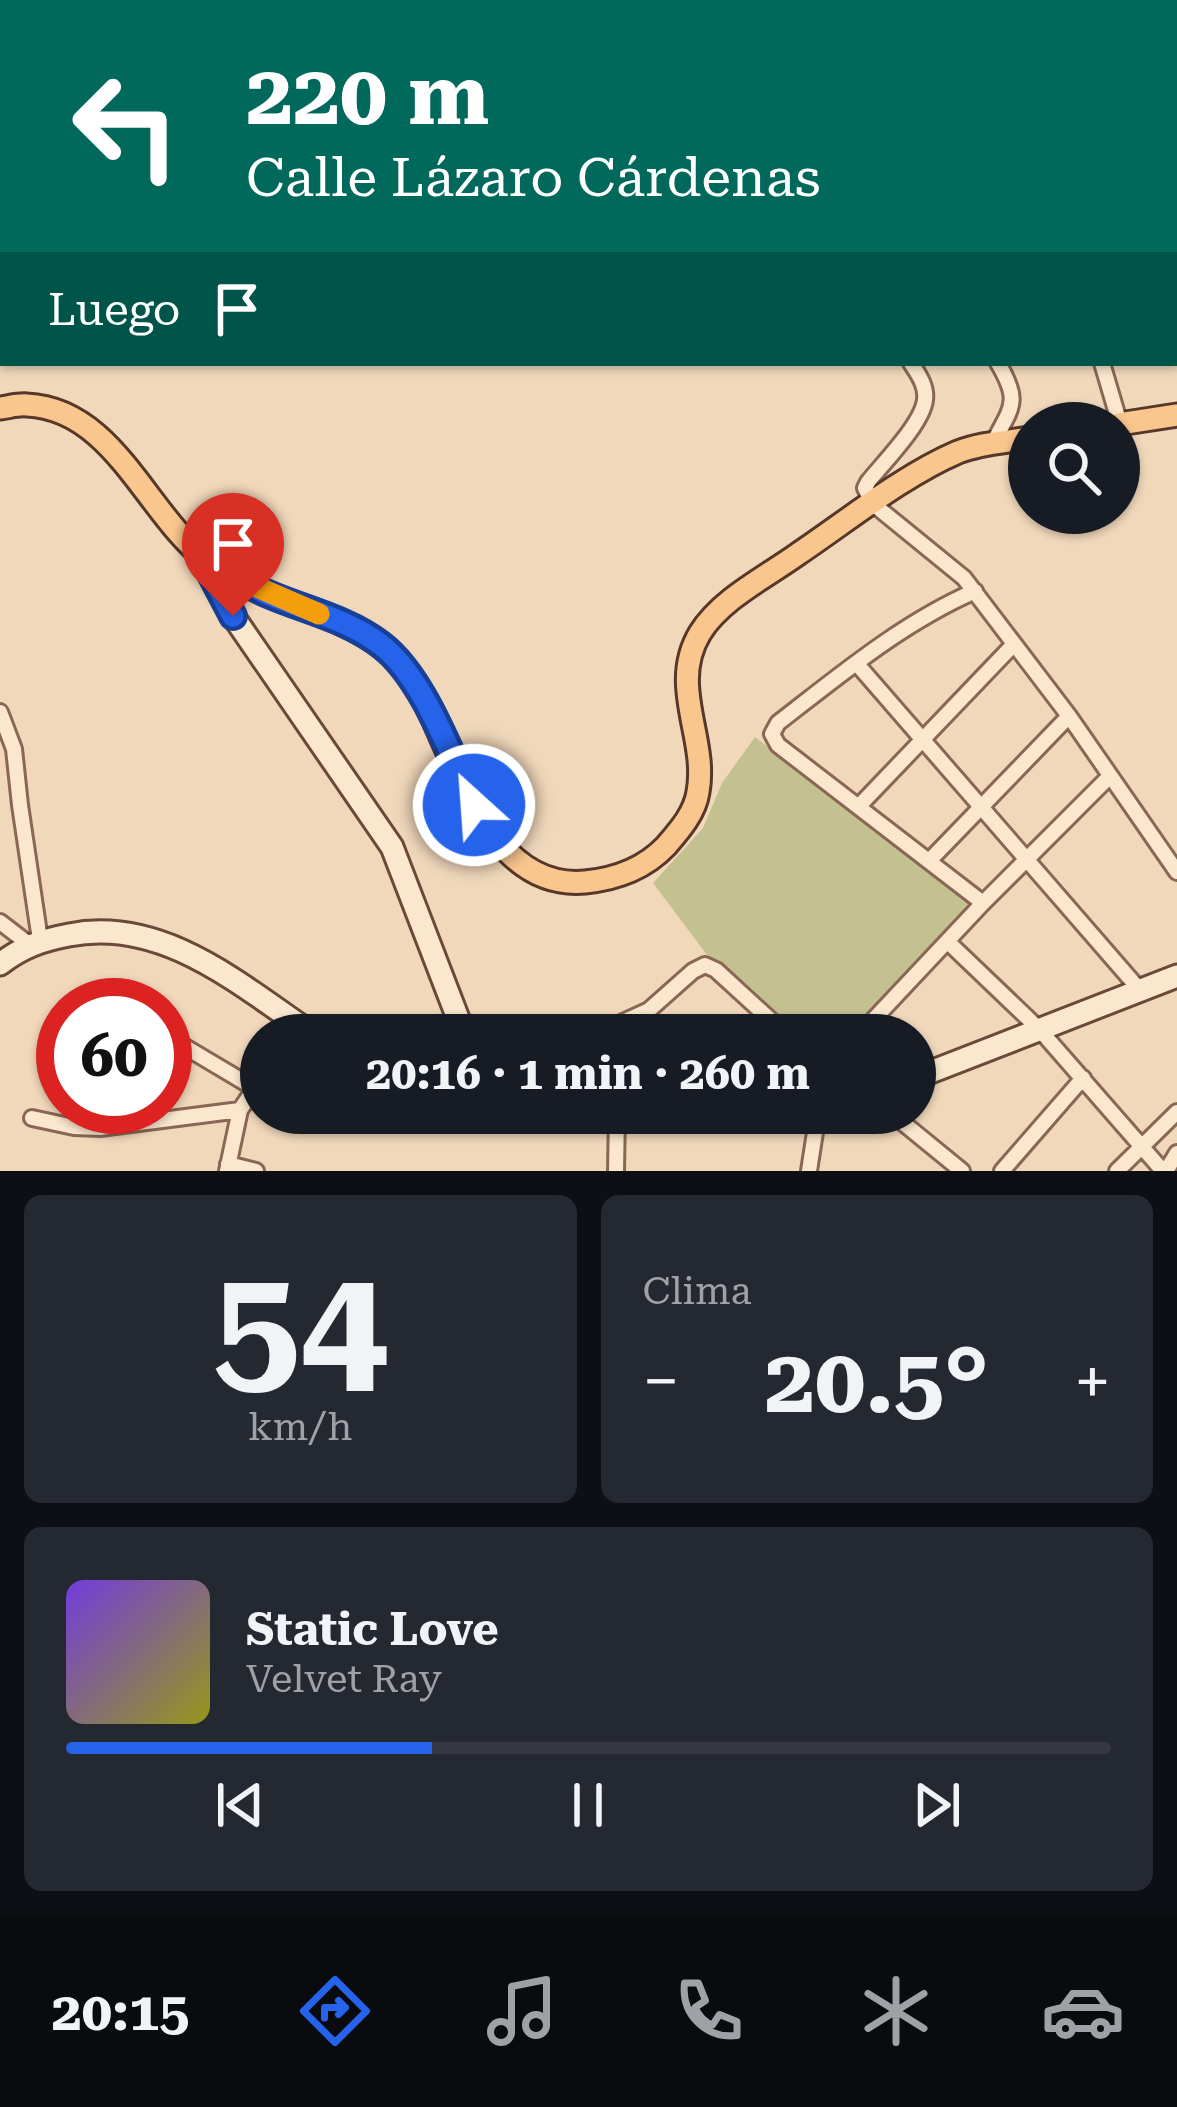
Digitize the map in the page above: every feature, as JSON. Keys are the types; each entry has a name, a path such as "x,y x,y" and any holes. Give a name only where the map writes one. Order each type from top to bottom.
{"main road":[{"path":"0,408 27,405 70,417 94,433 202,557 265,593 352,627 380,644 418,689 493,837 518,862 549,878 580,883 634,870 685,824 698,794 699,764 685,686 690,655 701,631 724,606 938,461 978,445 1008,441"},
{"path":"1140,421 1177,415"}],"street":[{"path":"913,366 924,386 925,400 920,416 866,484 872,503 947,562 975,591 1177,872"},
{"path":"993,443 1013,394 999,366"},
{"path":"1103,366 1113,402"},
{"path":"202,557 233,616 392,848 456,1014"},
{"path":"975,591 924,616 772,729 774,740 983,903"},
{"path":"859,806 1014,644"},
{"path":"857,664 1139,989"},
{"path":"0,712 14,748 35,942"},
{"path":"929,861 1069,716"},
{"path":"0,758 14,748"},
{"path":"879,1014 1110,776"},
{"path":"0,922 35,942"},
{"path":"0,964 35,942 80,932 117,931 158,940 201,959 283,1014"},
{"path":"948,942 1040,1029 1164,1171 1177,1153"},
{"path":"640,1014 706,965 764,1014"},
{"path":"936,1070 1177,976"},
{"path":"192,1051 240,1076"},
{"path":"1002,1171 1083,1078"},
{"path":"32,1118 100,1128 240,1110 228,1167 256,1171"},
{"path":"1117,1171 1177,1112"},
{"path":"616,1171 617,1134"},
{"path":"809,1171 815,1134"},
{"path":"917,1134 962,1171"}],"shaded area":[{"path":"755,737 974,904 870,1014 770,1014 707,955 653,883 703,828 722,783"}],"slow traffic":[{"path":"236,578 319,614"}],"route":[{"path":"233,616 202,557 265,593 352,627 380,644 418,689 474,805"}]}
